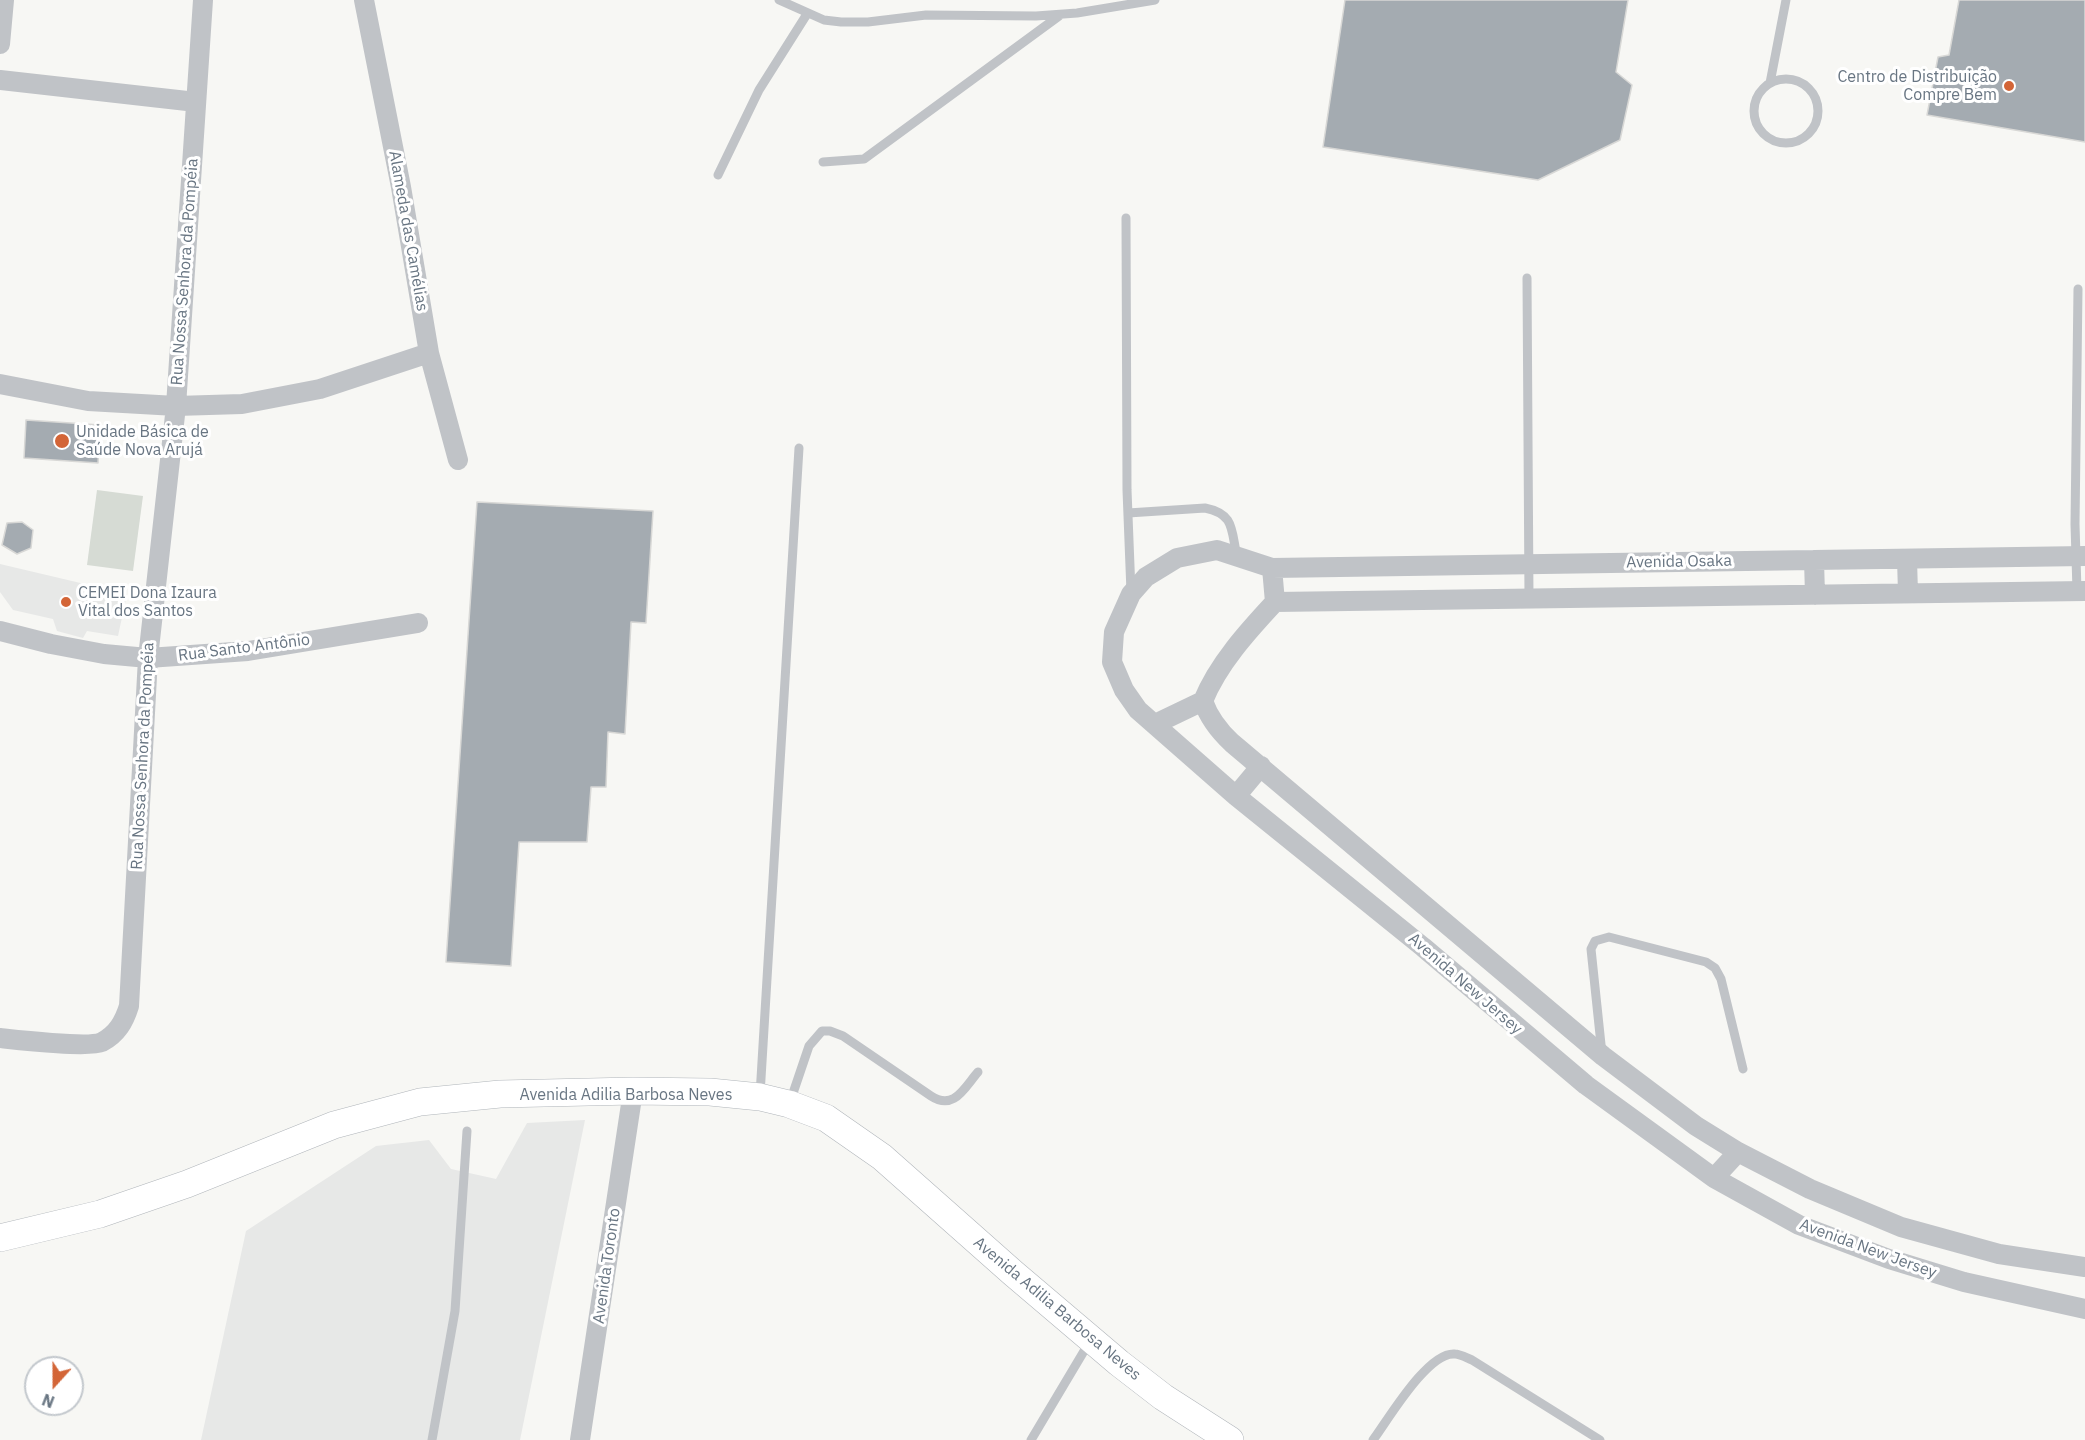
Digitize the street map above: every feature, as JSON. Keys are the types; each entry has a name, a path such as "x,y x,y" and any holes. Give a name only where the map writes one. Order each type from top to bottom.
{"street":[{"path":"0,44 4,0"},
{"name":"Rua Nossa Senhora da Pompéia","path":"0,1038 82,1044 99,1043 114,1034 123,1023 129,1006 148,658 176,406 202,0"},
{"name":"Alameda das Camélias","path":"364,0 401,187 429,353 458,460"},
{"path":"0,80 196,102"},
{"path":"0,384 88,401 176,406 242,404 320,389 429,353"},
{"name":"Avenida New Jersey","path":"1272,568 1217,550 1177,558 1146,577 1131,594 1114,632 1112,662 1124,690 1138,710 1236,796 1423,946 1586,1085 1714,1178 1799,1225 1889,1259 1964,1282 2085,1309"},
{"name":"Avenida Osaka","path":"1272,568 2080,556"},
{"path":"1907,559 1908,593"},
{"path":"1814,560 1815,595"},
{"path":"1684,597 1685,562"},
{"path":"1272,568 1275,602"},
{"path":"1155,724 1203,701 1211,681 1257,621 1275,602 2081,591"},
{"name":"Rua Santo Antônio","path":"0,631 51,645 104,654 148,658 248,651 418,623"},
{"name":"Avenida New Jersey","path":"1203,701 1216,727 1232,743 1603,1056 1696,1126 1738,1152 1810,1189 1901,1227 1999,1254 2085,1267"},
{"path":"1236,796 1261,766"},
{"path":"1586,1085 1603,1056"},
{"name":"Avenida Adilia Barbosa Neves","path":"0,1238 100,1214 188,1184 334,1125 420,1102 500,1094 633,1092 710,1092 760,1097 789,1104 826,1118 882,1157 1091,1339 1163,1397 1230,1440"},
{"name":"Avenida Toronto","path":"580,1440 633,1092"},
{"path":"1714,1178 1738,1152"},
{"path":"1889,1259 1901,1227"}],"lane":[{"path":"779,0 807,14 824,20 841,22 868,22 926,15 1036,16 1155,0"},
{"path":"1770,83 1788,79 1805,85 1816,99 1817,117 1814,125 1802,138 1784,142 1775,141 1761,130 1756,122 1755,104 1758,96 1770,83 1786,0"},
{"path":"718,175 759,90 807,14"},
{"path":"823,162 864,159 1061,14"},
{"path":"1126,218 1128,513 1131,594"},
{"path":"1527,278 1529,599"},
{"path":"2078,289 2081,591"},
{"path":"760,1097 799,448"},
{"path":"1128,513 1205,508 1216,510 1225,514 1230,524 1237,557"},
{"path":"1603,1056 1592,949 1595,941 1609,937 1706,962 1715,968 1721,979 1743,1070"},
{"path":"789,1104 809,1046 822,1031 830,1031 843,1036 944,1102 951,1101 959,1094 978,1072"},
{"path":"432,1440 455,1311 467,1131"},
{"path":"1032,1440 1091,1339"},
{"path":"1374,1440 1422,1372 1439,1358 1454,1353 1472,1360 1600,1440"}],"shaded area":[{"path":"97,490 143,496 133,571 87,565"},
{"name":"CEMEI Dona Izaura Vital dos Santos","path":"0,564 127,594 118,636 87,631 83,638 57,631 53,619 13,610 0,592"},
{"path":"585,1120 520,1440 201,1440 246,1231 376,1146 429,1140 451,1169 496,1179 527,1123"}],"building":[{"path":"1345,0 1628,0 1616,72 1632,85 1620,140 1538,180 1323,147"},
{"name":"Centro de Distribuição Compre Bem","path":"1959,0 2085,0 2085,142 1927,115 1938,57 1949,55"},
{"name":"Unidade Básica de Saúde Nova Arujá","path":"26,420 100,425 98,463 24,458"},
{"path":"477,502 653,511 646,623 631,622 625,734 608,732 606,787 591,787 587,842 519,842 511,966 446,962"},
{"path":"22,522 33,530 31,548 17,554 2,545 7,523"}],"place":[{"name":"Centro de Distribuição Compre Bem","path":"2009,86"},
{"name":"Unidade Básica de Saúde Nova Arujá","path":"62,441"},
{"name":"CEMEI Dona Izaura Vital dos Santos","path":"66,602"}]}
